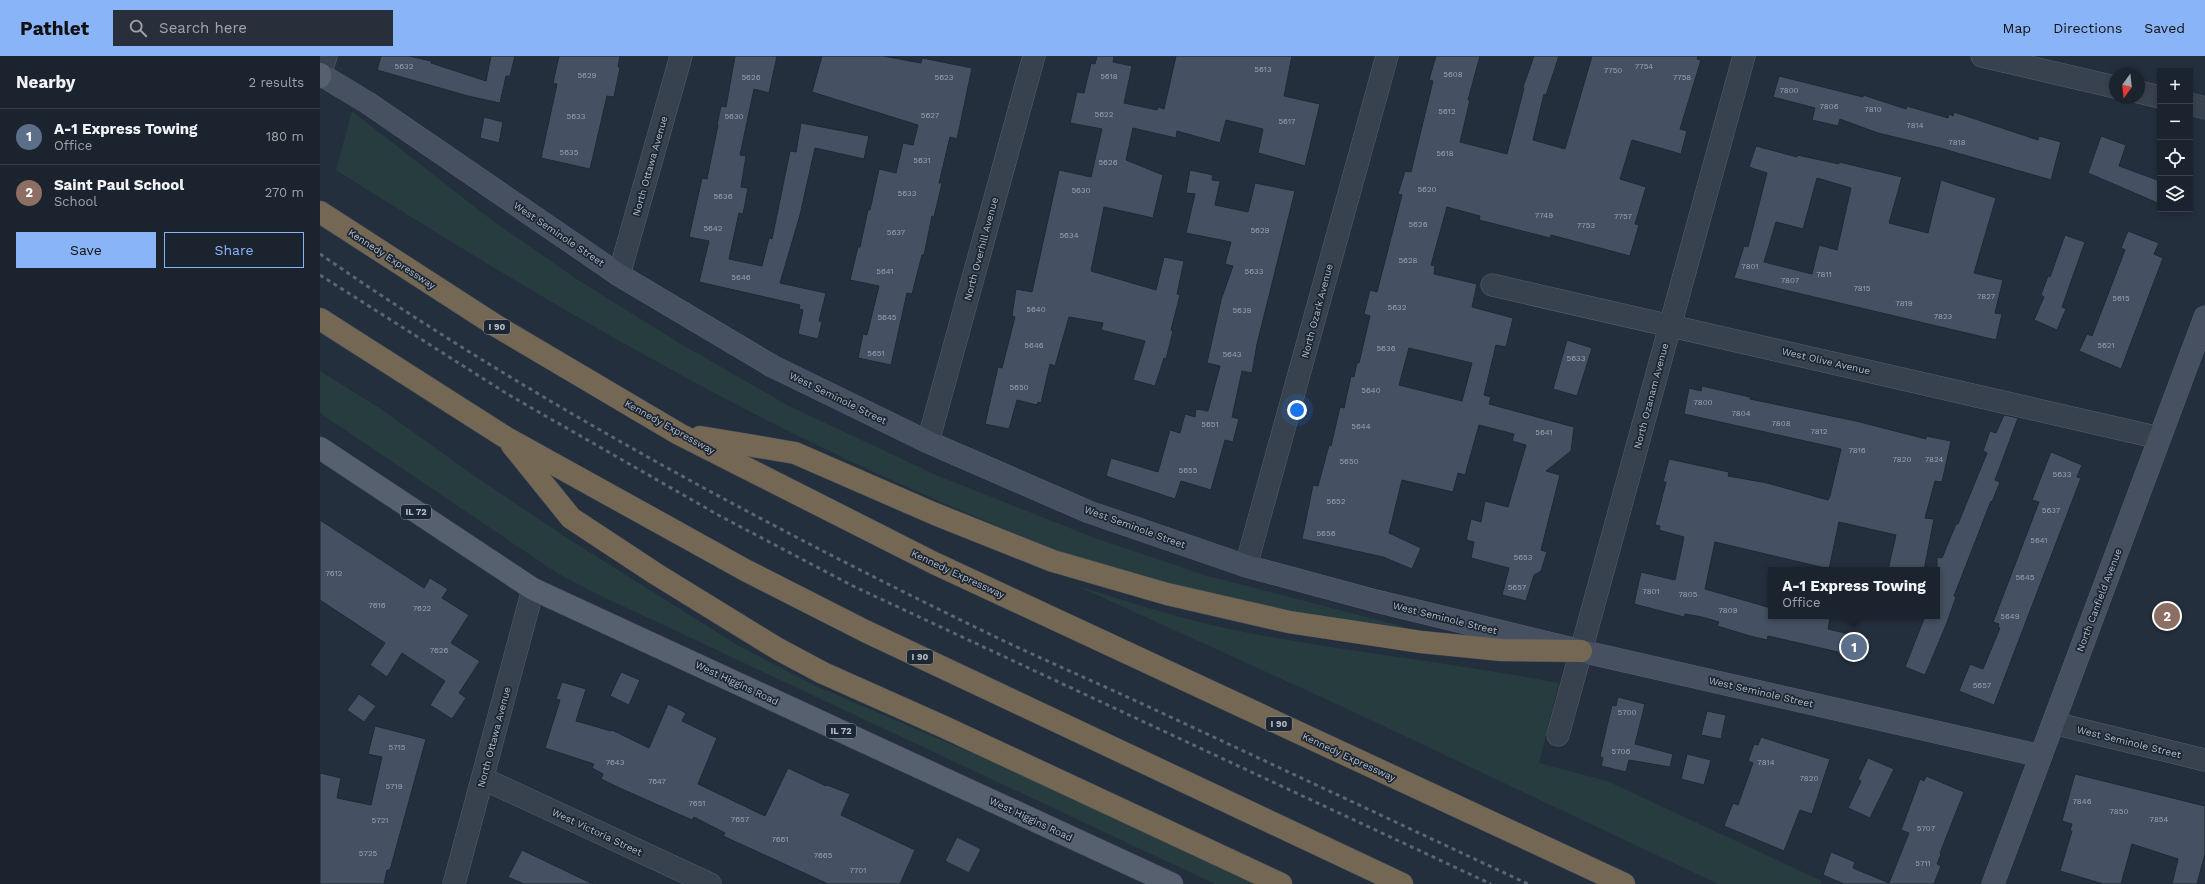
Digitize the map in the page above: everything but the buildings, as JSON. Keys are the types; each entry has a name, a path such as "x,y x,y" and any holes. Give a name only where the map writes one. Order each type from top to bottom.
{"highway":[{"name":"Kennedy Expressway","path":"320,212 498,327 679,434 934,563 1624,884"},
{"name":"I 90","path":"320,319 505,437 745,570 865,631 1402,884"},
{"path":"679,434 795,453 935,514 1053,561 1167,594 1289,622 1421,642 1502,650 1581,651"},
{"path":"505,437 571,518 656,574 778,650 823,673 942,726 1281,884"}],"main road":[{"name":"West Higgins Road","path":"320,448 533,589 1172,884"}],"street":[{"path":"320,75 326,56"},
{"name":"North Ottawa Avenue","path":"619,276 681,56"},
{"name":"North Overhill Avenue","path":"928,442 1034,56"},
{"name":"North Ozark Avenue","path":"1246,566 1387,56"},
{"name":"North Ozanam Avenue","path":"1558,736 1744,56"},
{"path":"1982,56 2109,85"},
{"name":"West Seminole Street","path":"320,75 368,103 619,276 772,366 928,442 1090,512 1246,566 1376,601 1581,651 2041,756"},
{"path":"2145,93 2157,96"},
{"path":"2193,105 2205,108"},
{"name":"West Olive Avenue","path":"1492,285 2160,438"},
{"name":"North Canfield Avenue","path":"1993,884 2205,317"},
{"name":"North Ottawa Avenue","path":"454,884 484,779 533,589"},
{"name":"West Seminole Street","path":"2053,723 2205,760"},
{"name":"West Victoria Street","path":"484,779 710,884"}],"green space":[{"path":"352,111 489,218 578,280 681,344 787,405 936,475 1095,538 1204,575 1405,627 1399,631 1287,613 1189,591 1113,570 983,520 854,463 778,426 702,387 628,346 481,260 336,170"},
{"path":"320,371 381,409 476,477 567,538 739,646 816,686 1032,779 1256,884 1215,884 595,593 557,573 320,413"},
{"path":"1075,585 1218,627 1319,645 1479,669 1559,683 1539,763 1607,781 1822,881 1821,884 1718,884 1341,706"}],"railway":[{"path":"320,254 398,307 559,406 640,453 806,542 996,637 1528,884"},
{"path":"320,275 509,395 720,516 853,586 1491,884"}],"place":[{"name":"Saint Paul School","path":"2167,616"},
{"name":"A-1 Express Towing","path":"1854,647"}]}
